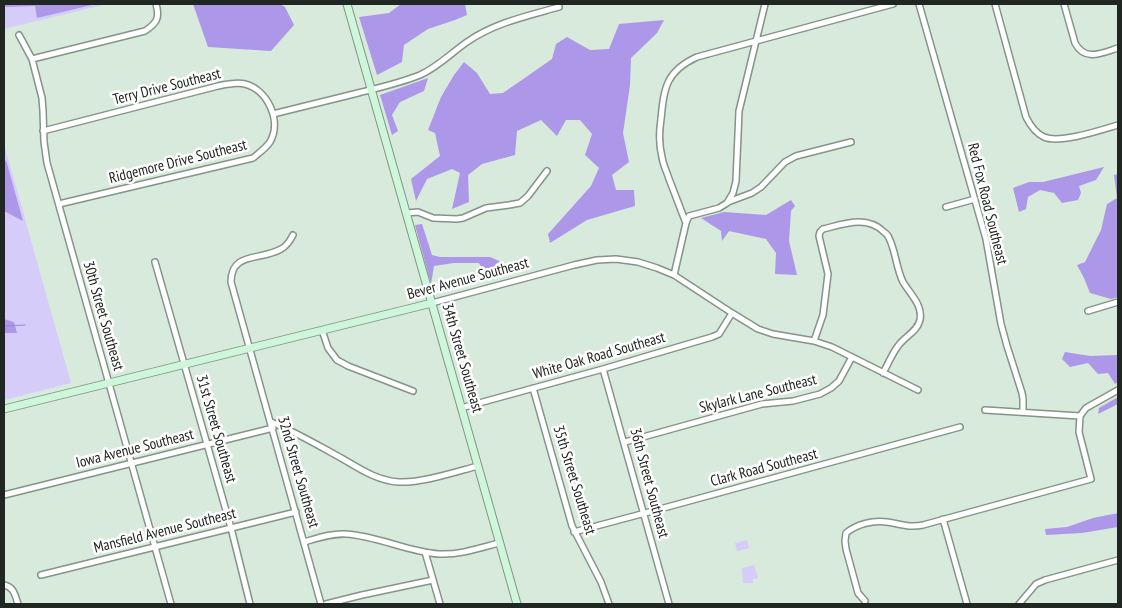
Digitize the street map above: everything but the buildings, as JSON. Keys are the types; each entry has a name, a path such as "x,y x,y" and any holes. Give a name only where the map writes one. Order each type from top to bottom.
{"street":[{"path":"32,60 145,31 153,26 157,19 158,10 156,4"},
{"name":"34th Street Southeast","path":"347,4 516,604"},
{"path":"727,203 733,194 736,181 740,102 765,4"},
{"path":"686,222 660,151 663,95 667,84 680,67 698,57 894,4"},
{"name":"Red Fox Road Southeast","path":"919,4 986,239 1001,324 1022,393 1023,412"},
{"path":"995,4 1026,117 1030,125 1037,132 1055,140 1118,125"},
{"path":"1064,4 1075,42 1082,52 1095,54 1118,48"},
{"path":"273,114 411,78 426,72 467,42 491,28 515,19 559,7"},
{"name":"30th Street Southeast","path":"19,35 32,60 42,98 43,131 47,163 171,604"},
{"name":"Terry Drive Southeast","path":"43,131 232,84 245,84 257,90 265,98 273,114"},
{"name":"Ridgemore Drive Southeast","path":"59,204 253,158 270,142 273,134 273,114"},
{"path":"674,275 689,216 719,208 752,193 761,187 785,162 796,156 851,142"},
{"path":"407,213 418,212 433,218 457,219 486,208 520,203 528,196 547,171"},
{"path":"946,207 975,199"},
{"path":"814,341 823,315 828,274 819,236 820,232 823,229 858,221 869,222 889,236 903,281 918,304 920,315 919,322 914,331 904,338 898,346 883,373"},
{"name":"32nd Street Southeast","path":"293,235 287,245 281,249 242,260 235,265 231,273 231,282 321,604"},
{"name":"Bever Avenue Southeast","path":"4,409 597,260 638,262 674,275 758,328 773,334 814,341 832,347 918,390"},
{"name":"31st Street Southeast","path":"155,262 208,444 250,604"},
{"path":"1088,311 1118,302"},
{"name":"White Oak Road Southeast","path":"461,408 712,337 719,334 732,313"},
{"path":"322,330 328,348 338,360 348,366 413,390"},
{"name":"Skylark Lane Southeast","path":"625,442 762,404 793,401 820,394 839,381 852,357"},
{"name":"36th Street Southeast","path":"603,369 669,604"},
{"name":"35th Street Southeast","path":"534,388 574,532 601,582 609,604"},
{"path":"865,601 858,593 844,541 846,533 853,527 885,522 903,526 914,526 1091,479 1079,432 1080,416 1086,408 1118,390"},
{"path":"985,410 1080,416"},
{"path":"272,425 289,429 371,475 385,480 415,482 478,466"},
{"name":"Iowa Avenue Southeast","path":"4,495 208,444 272,425"},
{"name":"Clark Road Southeast","path":"574,532 960,427"},
{"name":"Mansfield Avenue Southeast","path":"41,575 296,512"},
{"path":"943,519 967,604"},
{"path":"304,542 345,534 425,552 450,554 462,553 499,543"},
{"path":"425,552 440,604"},
{"path":"1019,604 1036,584 1118,560"},
{"path":"326,604 433,580"},
{"path":"4,585 9,586 14,591 18,604"}],"shaded area":[{"path":"4,4 107,4 4,29"},
{"path":"4,4 96,4 37,18 35,6 4,7"},
{"path":"193,4 280,4 285,7 294,25 271,51 208,47"},
{"path":"401,4 465,4 467,15 428,29 404,45 402,62 377,75 359,17 389,13"},
{"path":"664,20 657,33 631,58 630,85 623,133 629,162 612,175 616,190 634,190 635,206 587,220 550,243 548,234 591,186 599,168 585,155 592,134 580,120 566,120 557,136 541,120 517,131 515,155 482,164 468,175 469,202 452,209 460,173 452,169 427,179 416,201 411,179 440,156 435,133 428,130 441,97 464,62 477,73 490,94 503,93 552,59 556,44 567,37 590,50 609,49 619,24"},
{"path":"428,78 424,91 400,102 392,115 398,131 392,135 380,95"},
{"path":"4,144 71,383 4,400"},
{"path":"6,160 23,221 4,211 4,164"},
{"path":"1104,167 1096,180 1079,186 1081,193 1078,200 1062,203 1054,193 1040,190 1028,197 1026,209 1019,212 1013,188 1029,182 1043,182"},
{"path":"1118,174 1118,297 1111,299 1090,293 1077,265 1085,262 1101,230 1107,204 1117,198 1114,175"},
{"path":"791,200 795,206 791,211 789,241 797,275 775,274 776,253 766,239 729,231 722,241 721,231 701,218 724,212 766,215"},
{"path":"422,224 432,255 440,257 490,257 520,270 488,278 479,263 454,263 434,266 431,284 415,225"},
{"path":"4,319 14,322 17,333 4,333"},
{"path":"1065,352 1090,356 1118,355 1118,382 1115,384 1108,373 1098,374 1088,363 1070,367 1062,359"},
{"path":"1118,397 1118,404 1098,414 1099,408"},
{"path":"1118,513 1118,527 1082,533 1046,535 1045,529 1067,527 1093,518"},
{"path":"747,540 749,548 737,551 735,543"},
{"path":"754,565 757,579 753,579 753,583 743,583 742,568"}],"waterway":[{"path":"4,326 25,325"}]}
